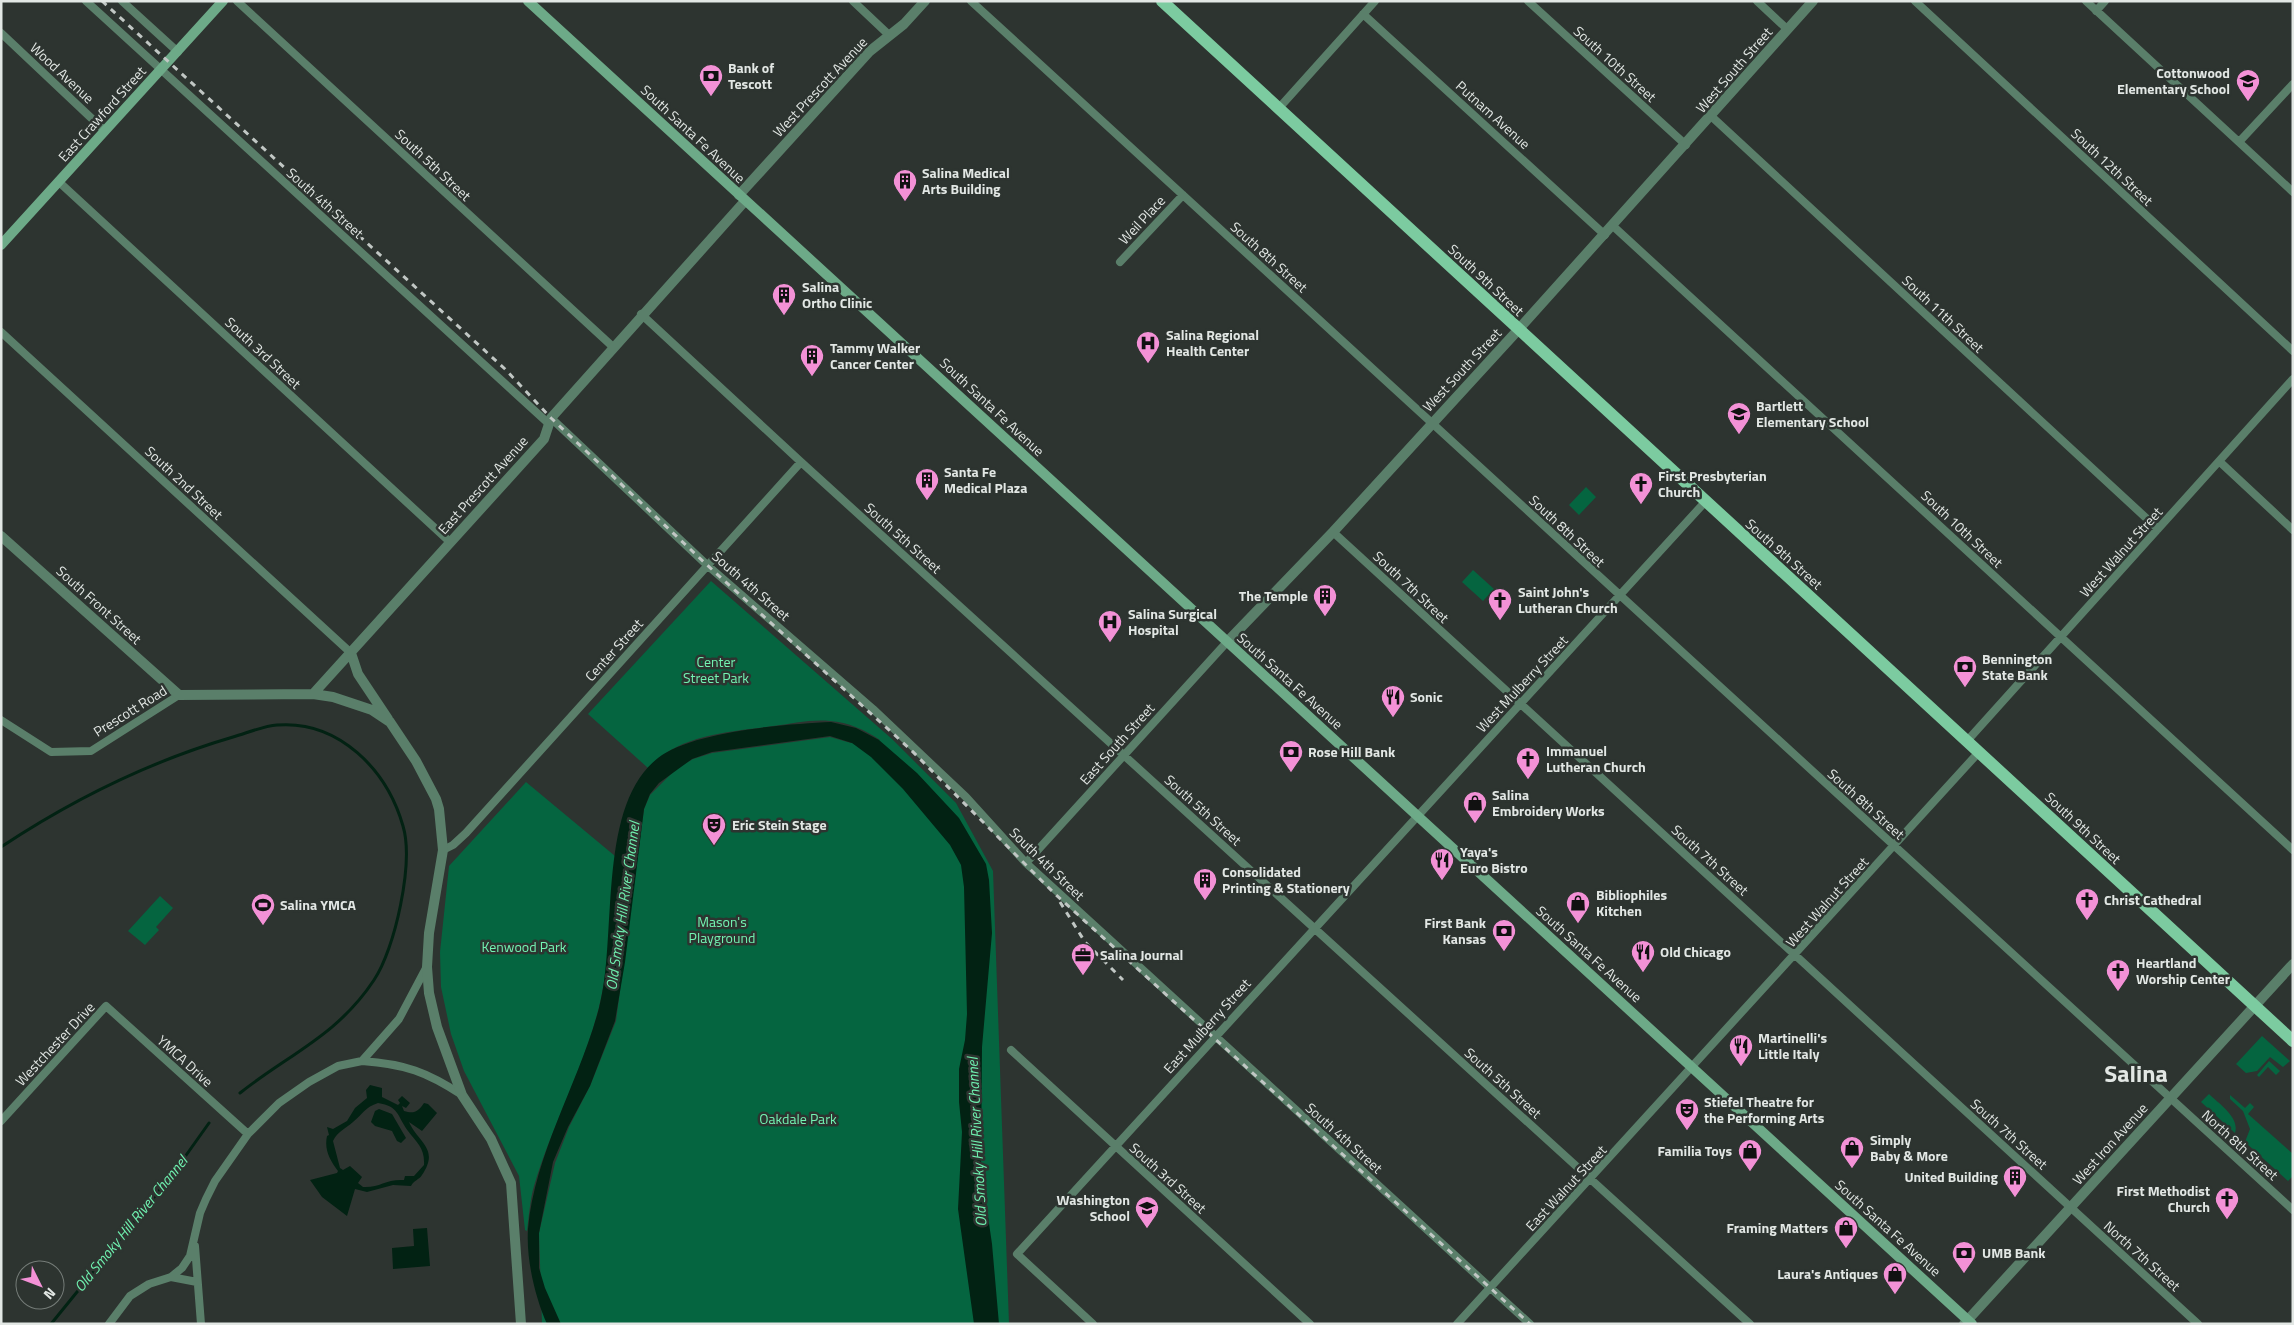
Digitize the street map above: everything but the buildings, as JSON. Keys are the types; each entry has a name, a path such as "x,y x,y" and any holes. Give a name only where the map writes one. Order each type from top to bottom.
{"main road":[{"name":"East Crawford Street","path":"1,244 224,1"},
{"name":"South Santa Fe Avenue","path":"528,1 1968,1322"},
{"name":"South 9th Street","path":"1162,1 2293,1041"}],"street":[{"name":"South 4th Street","path":"86,1 707,565 873,709 966,797 1026,863 1214,1037 1530,1324"},
{"path":"122,1 178,52"},
{"name":"South 5th Street","path":"237,1 612,346"},
{"path":"853,1 889,35"},
{"name":"West Prescott Avenue","path":"742,198 870,51 904,24 925,1"},
{"name":"South 8th Street","path":"971,1 1432,422 1619,597 2170,1098"},
{"path":"1279,108 1375,1"},
{"name":"South 10th Street","path":"1528,1 1686,145"},
{"path":"1757,1 1787,29"},
{"name":"West South Street","path":"1227,642 1333,532 1518,330 1686,145 1813,1"},
{"name":"South 12th Street","path":"1915,1 2293,351"},
{"path":"2086,1 2293,192"},
{"path":"2096,11 2105,1"},
{"name":"Putnam Avenue","path":"1363,14 1605,234"},
{"name":"Wood Avenue","path":"1,33 105,130"},
{"path":"2239,142 2293,84"},
{"name":"South 11th Street","path":"1711,116 2158,529"},
{"name":"South 3rd Street","path":"58,182 450,542"},
{"name":"Weil Place","path":"1120,262 1183,195"},
{"name":"East Prescott Avenue","path":"313,694 544,439 549,420 742,198"},
{"name":"South 10th Street","path":"1613,226 2293,850"},
{"name":"South 5th Street","path":"641,314 801,462 1750,1324"},
{"name":"South 2nd Street","path":"1,332 350,653"},
{"name":"West Walnut Street","path":"1967,741 2293,379"},
{"name":"Center Street","path":"442,850 453,845 466,833 801,462"},
{"path":"2220,462 2293,530"},
{"name":"West Mulberry Street","path":"1417,815 1705,502"},
{"name":"South 7th Street","path":"1333,532 2070,1207"},
{"name":"South Front Street","path":"2,537 179,696"},
{"name":"East South Street","path":"1026,863 1227,642"},
{"path":"350,653 358,674 390,722 436,799 439,809 442,850 429,933 427,968 434,1018 462,1095 491,1139 511,1183 521,1324"},
{"name":"Prescott Road","path":"1,720 51,752 91,752 179,696 313,694 372,710 390,722"},
{"name":"West Walnut Street","path":"1693,1068 1979,752"},
{"name":"East Mulberry Street","path":"1093,1324 1017,1254 1417,815"},
{"name":"West Iron Avenue","path":"1968,1322 2070,1207 2293,964"},
{"path":"362,1061 399,1019 427,968"},
{"name":"Westchester Drive","path":"1,1121 106,1006"},
{"name":"YMCA Drive","path":"106,1006 248,1134"},
{"name":"South 3rd Street","path":"1011,1050 1310,1324"},
{"path":"171,1277 190,1256 195,1242 200,1213 206,1199 248,1134 279,1103 309,1082 338,1066 362,1061 382,1062 419,1070 462,1095"},
{"name":"East Walnut Street","path":"1457,1324 1693,1068"},
{"name":"North 8th Street","path":"2170,1098 2293,1210"},
{"name":"North 7th Street","path":"2070,1207 2198,1324"},
{"path":"195,1242 201,1324"},
{"path":"109,1324 130,1296 149,1284 171,1277 197,1282"}],"green space":[{"path":"1586,487 1596,497 1579,515 1569,505"},
{"path":"1473,570 1494,589 1483,601 1462,582"},
{"name":"Oakdale Park","path":"711,581 892,739 956,803 993,871 1009,1324 542,1324 539,1233 555,1163 569,1127 590,1086 616,1021 644,809 650,795 676,769 693,759 712,753 830,737 851,743 880,740 862,730 843,723 823,721 801,722 706,736 675,748 648,768 588,714"},
{"name":"Kenwood Park","path":"526,782 615,856 606,970 599,1007 577,1074 541,1163 534,1186 527,1231 525,1230 519,1176 464,1071 451,1034 441,987 440,952 449,866"},
{"path":"160,896 173,908 156,927 159,930 145,945 128,931"},
{"path":"2262,1036 2290,1061 2283,1067 2270,1057 2257,1071 2246,1073 2236,1064"},
{"path":"2269,1061 2280,1071 2276,1075 2268,1067 2259,1077 2257,1075"},
{"path":"2209,1094 2232,1116 2236,1127 2235,1133 2201,1102"},
{"path":"2230,1095 2245,1108 2250,1103 2254,1107 2248,1114 2293,1154 2293,1176 2288,1181 2245,1142 2250,1129 2243,1111 2230,1099"}],"water":[{"path":"831,722 856,728 879,740 917,773 959,818 986,864 989,880 992,933 982,1047 981,1168 992,1244 999,1324 974,1324 958,1209 962,1132 959,1102 959,1069 965,1040 967,1014 964,887 961,865 950,845 903,789 871,757 852,743 830,736 712,752 692,759 659,783 650,794 644,809 625,962 615,1021 590,1086 568,1127 553,1162 539,1233 539,1268 545,1288 561,1324 547,1324 535,1290 528,1253 528,1229 532,1200 548,1145 599,1008 608,946 612,875 617,840 625,807 638,780 658,758 673,749 716,735 766,727"},
{"path":"370,1085 382,1088 382,1097 398,1105 400,1103 398,1100 402,1096 410,1103 406,1108 402,1106 404,1111 416,1112 424,1103 428,1104 437,1113 422,1131 409,1122 426,1146 428,1152 427,1166 421,1177 411,1186 393,1185 367,1192 355,1189 347,1216 322,1197 310,1180 337,1173 338,1171 330,1159 327,1150 326,1141 329,1135 327,1127 333,1129 347,1121 355,1108 367,1098 366,1090","holes":["378,1103 385,1104 397,1112 408,1131 420,1146 424,1165 414,1176 405,1176 404,1180 363,1187 358,1183 362,1177 350,1166 343,1170 340,1168 333,1141 339,1132 364,1111"]},
{"path":"379,1109 392,1114 406,1138 401,1143 397,1141 392,1131 375,1126 371,1122 375,1111"},
{"path":"427,1228 430,1266 393,1269 392,1248 414,1246 413,1229"}],"waterway":[{"name":"Old Smoky Hill River Channel","path":"1,847 56,813 113,783 202,747 266,727 277,725 300,726 321,731 340,740 372,768 396,805 406,842 404,883 400,905 389,948 382,966 360,999 344,1016 312,1043 240,1093"},
{"name":"Old Smoky Hill River Channel","path":"51,1324 172,1175 209,1123"}],"railway":[{"path":"102,1 505,369 551,418 707,565 910,749 1055,894 1530,1324"},
{"path":"1060,902 1085,942 1123,980"}],"place":[{"name":"Bank of Tescott","path":"711,97"},
{"name":"Cottonwood Elementary School","path":"2248,102"},
{"name":"Salina Medical Arts Building","path":"905,202"},
{"name":"Salina Ortho Clinic","path":"784,316"},
{"name":"Salina Regional Health Center","path":"1148,364"},
{"name":"Tammy Walker Cancer Center","path":"812,377"},
{"name":"Bartlett Elementary School","path":"1739,435"},
{"name":"Santa Fe Medical Plaza","path":"927,501"},
{"name":"First Presbyterian Church","path":"1641,505"},
{"name":"The Temple","path":"1325,617"},
{"name":"Saint John's Lutheran Church","path":"1500,621"},
{"name":"Salina Surgical Hospital","path":"1110,643"},
{"name":"Bennington State Bank","path":"1965,688"},
{"name":"Sonic","path":"1393,718"},
{"name":"Rose Hill Bank","path":"1291,773"},
{"name":"Immanuel Lutheran Church","path":"1528,780"},
{"name":"Salina Embroidery Works","path":"1475,824"},
{"name":"Eric Stein Stage","path":"714,846"},
{"name":"Yaya's Euro Bistro","path":"1442,881"},
{"name":"Consolidated Printing & Stationery","path":"1205,901"},
{"name":"Christ Cathedral","path":"2087,921"},
{"name":"Bibliophiles Kitchen","path":"1578,924"},
{"name":"Salina YMCA","path":"263,926"},
{"name":"First Bank Kansas","path":"1504,952"},
{"name":"Old Chicago","path":"1643,973"},
{"name":"Salina Journal","path":"1083,976"},
{"name":"Heartland Worship Center","path":"2118,992"},
{"name":"Martinelli's Little Italy","path":"1741,1067"},
{"name":"Stiefel Theatre for the Performing Arts","path":"1687,1131"},
{"name":"Simply Baby & More","path":"1852,1169"},
{"name":"Familia Toys","path":"1750,1172"},
{"name":"United Building","path":"2015,1198"},
{"name":"First Methodist Church","path":"2227,1220"},
{"name":"Washington School","path":"1147,1229"},
{"name":"Framing Matters","path":"1846,1249"},
{"name":"UMB Bank","path":"1964,1274"},
{"name":"Laura's Antiques","path":"1895,1295"}],"district":[{"name":"Salina","path":"2136,1074"}],"park label":[{"name":"Center Street Park","path":"716,670"},
{"name":"Mason's Playground","path":"722,930"}]}
